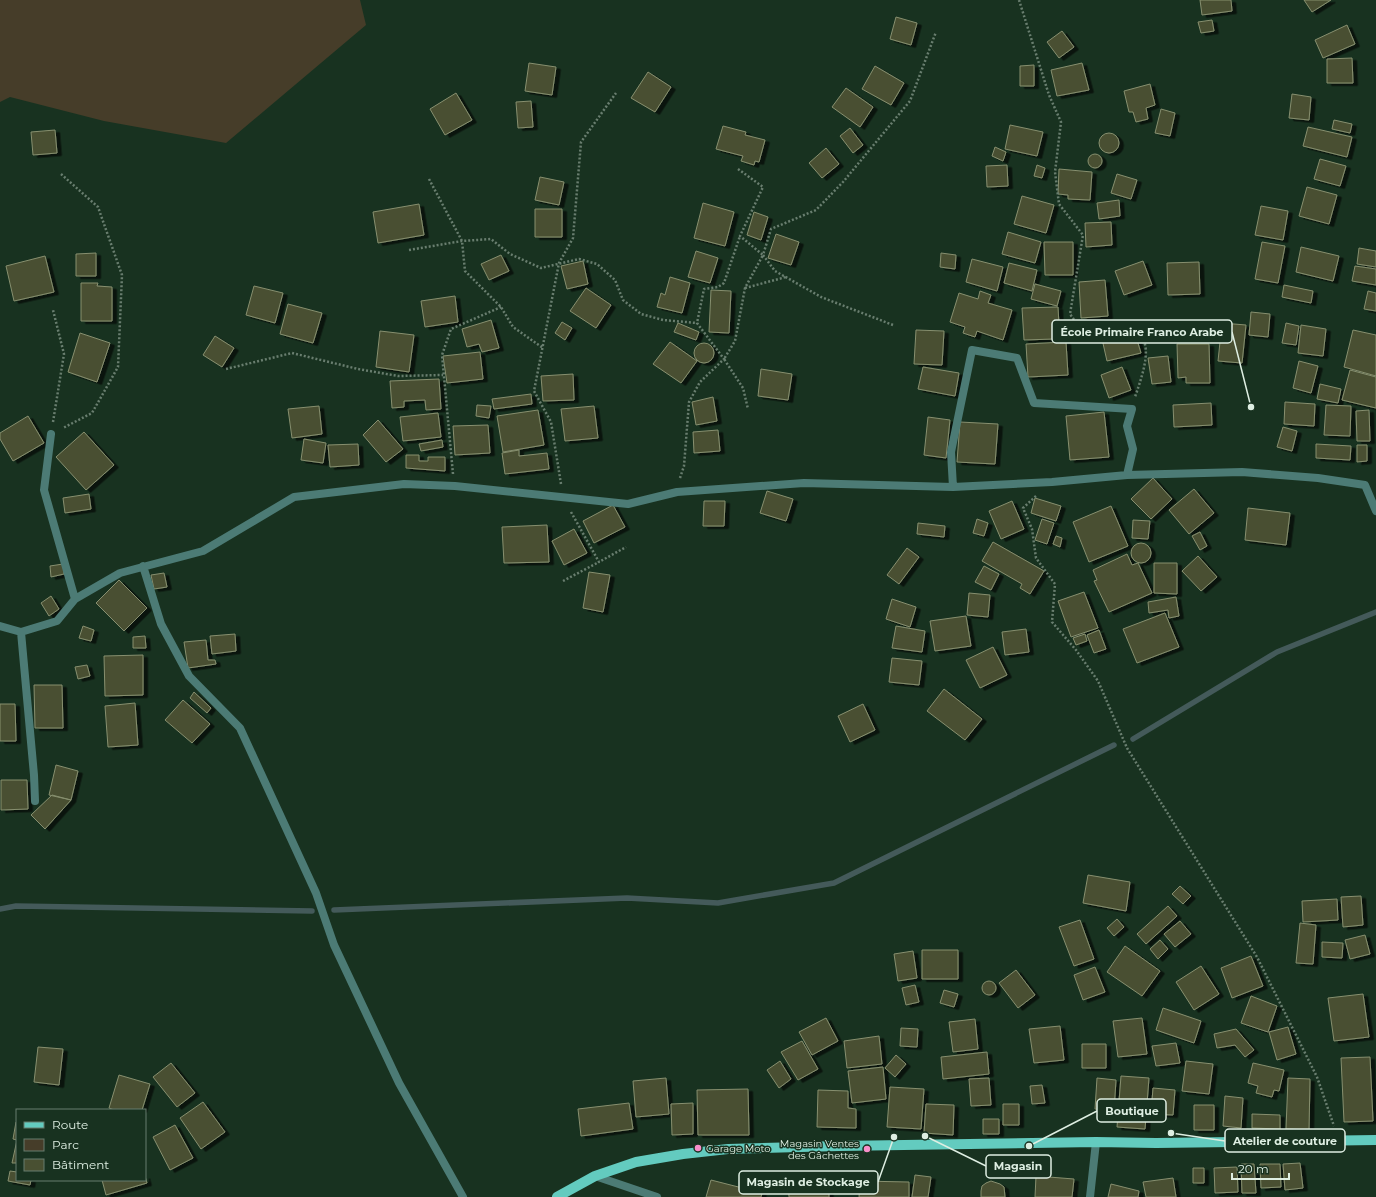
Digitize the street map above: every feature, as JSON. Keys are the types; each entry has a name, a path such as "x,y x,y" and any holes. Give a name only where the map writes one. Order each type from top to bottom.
{"main road":[{"path":"557,1197 595,1176 636,1162 683,1154 728,1149 1096,1142 1156,1143 1376,1140"}],"street":[{"path":"953,487 951,452 972,350 1017,358 1034,403 1132,409 1127,426 1133,449 1127,475"},
{"path":"52,434 44,490 75,599"},
{"path":"0,626 21,632 57,621 75,599 120,573 203,551 294,497 404,484 455,486 628,504 677,492 804,483 953,487 1052,482 1127,475 1242,472 1318,478 1365,485 1376,512"},
{"path":"143,566 161,624 189,676 240,728 316,893 334,945 399,1083 463,1197"},
{"path":"21,632 35,801"},
{"path":"1090,1197 1096,1142"},
{"path":"595,1176 657,1197"}],"path":[{"path":"1019,0 1049,95 1061,122 1055,172 1059,204 1083,235 1070,314 1079,327 1133,329 1143,338 1147,352 1132,409"},
{"path":"677,492 684,466 689,402 700,382 724,360 735,341 745,288 763,255 771,229 816,210 844,182 910,101 936,32"},
{"path":"599,562 563,497 551,422 534,391 559,264 573,238 581,142 616,93"},
{"path":"738,169 763,187 740,236 724,283 718,287 704,289 697,323 743,388 748,409"},
{"path":"52,434 92,413 118,367 122,275 98,207 61,174"},
{"path":"429,180 462,241 465,271 501,307 513,327 543,348"},
{"path":"740,236 763,255 775,271 821,297 893,325"},
{"path":"409,250 462,241 491,239 510,254 541,268 580,259 597,264 615,280 623,300 641,314 663,320 697,323"},
{"path":"745,288 786,277"},
{"path":"455,486 442,355 451,330 501,307"},
{"path":"52,434 64,354 54,310"},
{"path":"226,370 292,353 358,369 398,376 443,375"},
{"path":"1052,482 1022,508 1032,528 1036,558 1055,584 1052,622 1076,650 1098,681 1127,748 1257,957 1317,1077 1339,1140"},
{"path":"563,581 626,547"}],"green space":[{"path":"0,0 360,0 366,25 226,143 104,121 10,97 0,102"}],"building":[{"path":"1200,0 1231,0 1232,11 1202,15"},
{"path":"1304,0 1331,0 1312,12"},
{"path":"896,17 917,23 911,45 890,39"},
{"path":"1212,20 1214,31 1201,33 1198,22"},
{"path":"1347,25 1355,44 1323,58 1315,40"},
{"path":"1062,31 1074,47 1059,58 1047,42"},
{"path":"1352,58 1353,83 1327,83 1327,59"},
{"path":"529,63 556,67 552,95 525,91"},
{"path":"1082,63 1089,90 1057,96 1051,70"},
{"path":"1034,65 1034,86 1020,86 1020,66"},
{"path":"875,66 904,83 891,105 862,89"},
{"path":"648,72 671,87 655,112 631,98"},
{"path":"1150,84 1155,105 1146,108 1148,119 1136,122 1133,112 1129,112 1124,91"},
{"path":"846,88 873,107 860,127 832,107"},
{"path":"456,93 472,120 445,135 430,109"},
{"path":"1292,94 1311,97 1309,120 1289,118"},
{"path":"531,101 533,127 518,128 516,102"},
{"path":"1161,109 1175,113 1170,136 1155,133"},
{"path":"1334,120 1352,124 1350,133 1332,129"},
{"path":"1010,125 1043,132 1037,156 1005,149"},
{"path":"723,126 746,132 745,135 765,140 759,162 755,161 754,165 741,161 743,156 716,149"},
{"path":"1308,127 1352,137 1347,157 1303,146"},
{"path":"850,128 863,145 853,153 840,136"},
{"path":"55,130 57,153 33,155 31,132"},
{"path":"1109,133 1116,136 1119,143 1116,150 1109,153 1102,150 1099,143 1102,136"},
{"path":"995,147 1006,152 1003,161 992,156"},
{"path":"826,148 839,164 822,178 809,163"},
{"path":"1095,154 1100,156 1102,161 1100,166 1095,168 1090,166 1088,161 1090,156"},
{"path":"1320,159 1346,166 1340,186 1314,179"},
{"path":"1007,165 1008,186 987,187 986,166"},
{"path":"1037,165 1045,168 1042,178 1034,176"},
{"path":"1059,169 1092,172 1090,200 1068,199 1068,195 1058,194"},
{"path":"1117,174 1137,180 1131,199 1111,193"},
{"path":"540,177 564,182 559,205 535,200"},
{"path":"1307,187 1337,195 1329,224 1299,216"},
{"path":"1022,196 1054,205 1046,233 1014,224"},
{"path":"1119,200 1120,216 1099,219 1097,203"},
{"path":"703,203 734,212 725,246 694,238"},
{"path":"419,204 424,235 378,243 373,212"},
{"path":"1261,206 1288,211 1283,240 1255,235"},
{"path":"535,209 562,209 562,237 535,237"},
{"path":"754,212 768,217 761,240 747,235"},
{"path":"1111,222 1112,245 1086,247 1085,223"},
{"path":"1008,232 1041,242 1035,263 1002,254"},
{"path":"776,234 799,242 791,265 768,258"},
{"path":"1044,242 1073,242 1073,275 1045,275"},
{"path":"1262,242 1285,246 1278,283 1255,279"},
{"path":"1301,247 1339,256 1333,281 1296,272"},
{"path":"1359,248 1376,251 1376,267 1357,264"},
{"path":"696,251 718,258 710,283 688,277"},
{"path":"96,253 96,276 76,276 76,254"},
{"path":"941,253 956,255 955,269 940,267"},
{"path":"501,255 509,271 489,280 481,264"},
{"path":"45,256 54,292 14,301 6,266"},
{"path":"972,259 1003,267 997,291 966,282"},
{"path":"583,261 588,284 567,289 561,266"},
{"path":"1143,261 1152,285 1124,295 1115,271"},
{"path":"1199,262 1200,294 1168,295 1167,263"},
{"path":"1009,263 1037,270 1032,291 1004,283"},
{"path":"1355,266 1376,269 1376,285 1352,281"},
{"path":"670,277 690,283 682,313 657,307 661,293 665,295"},
{"path":"1105,280 1108,316 1081,318 1079,282"},
{"path":"81,283 98,283 97,286 112,287 112,321 81,321"},
{"path":"1035,284 1061,291 1057,306 1031,299"},
{"path":"1284,285 1313,291 1311,303 1282,297"},
{"path":"254,286 283,293 275,323 246,315"},
{"path":"586,288 611,305 596,328 570,311"},
{"path":"711,290 731,291 729,333 709,332"},
{"path":"980,291 991,295 988,303 1012,310 1003,340 977,331 975,337 963,333 965,327 950,322 959,293 978,299"},
{"path":"1368,291 1376,293 1376,311 1364,309"},
{"path":"455,296 458,322 425,327 421,301"},
{"path":"288,304 322,313 313,343 280,334"},
{"path":"1058,307 1059,325 1053,326 1054,339 1024,340 1022,308"},
{"path":"1251,312 1270,314 1268,337 1249,335"},
{"path":"491,320 499,348 482,352 479,344 467,347 462,329"},
{"path":"562,322 572,328 565,340 555,333"},
{"path":"678,323 699,332 696,340 674,332"},
{"path":"1222,323 1246,325 1242,363 1218,361"},
{"path":"1286,323 1299,326 1296,345 1282,343"},
{"path":"1301,325 1326,329 1323,356 1298,353"},
{"path":"916,330 944,331 942,365 914,364"},
{"path":"1353,330 1376,335 1376,376 1344,367"},
{"path":"380,331 414,335 409,372 376,367"},
{"path":"1129,332 1132,341 1137,340 1141,353 1107,361 1102,339"},
{"path":"80,333 110,343 97,382 68,372"},
{"path":"215,336 234,348 222,367 203,355"},
{"path":"670,342 697,361 681,383 653,364"},
{"path":"1066,342 1068,375 1028,377 1026,344"},
{"path":"704,343 711,346 714,353 711,360 704,363 697,360 694,353 697,346"},
{"path":"1177,344 1209,344 1210,383 1186,383 1186,377 1178,378"},
{"path":"480,352 483,379 447,383 443,356"},
{"path":"1168,356 1171,382 1152,384 1148,358"},
{"path":"1299,361 1318,366 1311,393 1293,388"},
{"path":"923,367 959,373 955,396 918,389"},
{"path":"1122,367 1131,390 1109,398 1101,375"},
{"path":"761,369 792,374 788,400 758,396"},
{"path":"1350,370 1376,377 1376,408 1342,400"},
{"path":"573,374 574,400 543,401 541,376"},
{"path":"439,379 441,409 426,410 425,400 404,401 404,407 392,408 390,381"},
{"path":"1320,384 1341,389 1338,403 1317,399"},
{"path":"531,394 532,404 494,409 492,399"},
{"path":"713,397 717,421 696,425 692,402"},
{"path":"1285,402 1315,404 1314,426 1284,424"},
{"path":"1211,403 1212,425 1174,427 1173,405"},
{"path":"477,405 491,406 489,418 476,416"},
{"path":"1326,405 1351,406 1350,436 1324,435"},
{"path":"319,406 322,434 292,438 288,409"},
{"path":"594,406 598,438 565,441 561,409"},
{"path":"538,410 544,445 503,452 497,416"},
{"path":"1369,410 1370,441 1357,441 1356,411"},
{"path":"1104,412 1109,457 1070,460 1066,416"},
{"path":"438,413 441,437 403,441 400,417"},
{"path":"28,416 44,443 13,461 0,439 0,433"},
{"path":"928,417 950,420 946,458 924,455"},
{"path":"378,420 403,449 386,462 363,435"},
{"path":"960,422 998,424 995,464 957,462"},
{"path":"488,425 490,453 455,455 453,426"},
{"path":"1283,427 1297,431 1292,451 1277,447"},
{"path":"718,430 720,451 694,453 693,432"},
{"path":"84,432 114,465 86,490 56,457"},
{"path":"304,439 326,443 323,463 301,460"},
{"path":"442,440 443,447 421,451 419,444"},
{"path":"358,444 359,465 330,467 328,445"},
{"path":"1316,444 1351,446 1350,460 1316,458"},
{"path":"1357,445 1367,445 1367,461 1357,462"},
{"path":"519,450 519,456 547,453 549,469 505,474 502,453"},
{"path":"406,455 419,455 419,461 428,461 428,457 445,457 445,471 406,468"},
{"path":"1153,478 1172,499 1151,519 1131,499"},
{"path":"1194,489 1214,513 1189,534 1169,510"},
{"path":"767,491 793,499 786,521 760,513"},
{"path":"89,494 91,509 65,513 63,498"},
{"path":"1035,498 1061,506 1056,521 1031,513"},
{"path":"704,501 725,501 724,526 703,526"},
{"path":"1012,501 1024,529 1001,539 989,511"},
{"path":"613,505 625,527 594,543 583,521"},
{"path":"1111,506 1128,546 1089,562 1073,522"},
{"path":"1248,508 1290,513 1286,545 1245,540"},
{"path":"977,519 988,523 984,536 973,533"},
{"path":"1042,519 1054,523 1047,544 1035,540"},
{"path":"1133,520 1150,521 1148,539 1132,538"},
{"path":"918,523 945,526 944,537 917,534"},
{"path":"547,525 549,562 504,563 502,527"},
{"path":"574,529 587,553 564,565 552,541"},
{"path":"1200,532 1207,546 1200,550 1192,536"},
{"path":"1056,536 1062,538 1060,547 1053,544"},
{"path":"993,542 1044,571 1030,594 1020,588 1022,584 982,561"},
{"path":"1141,543 1148,546 1151,553 1148,560 1141,563 1134,560 1131,553 1134,546"},
{"path":"907,548 919,557 899,584 887,575"},
{"path":"1127,554 1132,565 1138,563 1152,593 1109,612 1094,581 1097,580 1093,570"},
{"path":"1198,556 1217,577 1201,591 1182,571"},
{"path":"1154,563 1177,563 1177,594 1154,593"},
{"path":"63,564 64,574 51,577 50,566"},
{"path":"984,566 999,574 991,590 975,582"},
{"path":"589,572 610,575 603,612 583,608"},
{"path":"164,573 167,587 154,589 151,575"},
{"path":"119,580 147,608 124,631 96,603"},
{"path":"1084,592 1098,628 1071,637 1058,601"},
{"path":"969,593 990,595 988,617 967,615"},
{"path":"51,596 59,609 49,616 41,603"},
{"path":"1176,597 1179,616 1169,618 1168,610 1149,613 1148,602"},
{"path":"892,599 916,607 910,627 886,619"},
{"path":"1165,613 1179,647 1137,663 1123,629"},
{"path":"966,616 971,646 935,651 930,621"},
{"path":"83,626 94,630 91,641 79,638"},
{"path":"896,626 925,631 922,652 892,648"},
{"path":"1026,629 1029,652 1005,655 1002,632"},
{"path":"1099,630 1106,649 1094,653 1087,635"},
{"path":"235,634 236,651 212,654 210,636"},
{"path":"1085,634 1087,641 1076,645 1073,638"},
{"path":"145,636 146,648 133,648 133,637"},
{"path":"206,640 208,660 215,660 216,664 188,668 184,642"},
{"path":"993,647 1007,675 980,688 966,660"},
{"path":"143,655 143,695 105,696 104,656"},
{"path":"892,658 922,661 919,685 889,682"},
{"path":"87,665 90,676 78,679 75,667"},
{"path":"34,685 62,685 63,728 35,728"},
{"path":"944,689 982,719 965,740 927,711"},
{"path":"194,692 211,708 207,713 190,698"},
{"path":"183,700 210,724 192,743 165,720"},
{"path":"135,703 138,745 108,747 105,706"},
{"path":"0,704 15,704 16,741 0,741"},
{"path":"863,704 875,730 850,742 838,716"},
{"path":"56,765 78,771 71,800 49,795"},
{"path":"1,780 27,780 28,809 1,810"},
{"path":"52,795 71,800 45,829 31,815"},
{"path":"1088,875 1130,882 1126,911 1083,903"},
{"path":"1180,886 1191,896 1183,904 1172,894"},
{"path":"1361,896 1363,925 1343,927 1341,897"},
{"path":"1337,899 1338,920 1303,922 1302,901"},
{"path":"1168,906 1177,916 1146,944 1137,934"},
{"path":"1117,919 1124,927 1114,936 1107,928"},
{"path":"1080,920 1094,959 1074,966 1059,927"},
{"path":"1180,921 1191,934 1175,947 1164,934"},
{"path":"1300,923 1316,925 1313,964 1296,963"},
{"path":"1365,935 1370,954 1350,959 1345,940"},
{"path":"1160,940 1168,949 1158,959 1150,949"},
{"path":"1322,942 1343,943 1342,958 1322,957"},
{"path":"1125,946 1160,971 1142,996 1107,972"},
{"path":"922,950 958,950 958,979 922,979"},
{"path":"913,951 917,978 898,981 894,954"},
{"path":"1251,956 1263,986 1232,998 1221,968"},
{"path":"1201,966 1219,994 1194,1010 1176,982"},
{"path":"1095,967 1105,992 1083,1000 1074,975"},
{"path":"1016,970 1035,995 1018,1008 999,983"},
{"path":"986,981 992,981 996,985 996,991 992,995 986,995 982,991 982,985"},
{"path":"915,985 919,1002 906,1005 902,988"},
{"path":"944,990 958,994 954,1007 940,1003"},
{"path":"1363,994 1369,1037 1334,1041 1328,998"},
{"path":"1251,996 1277,1006 1268,1032 1241,1023"},
{"path":"1163,1008 1201,1021 1194,1043 1156,1030"},
{"path":"826,1018 838,1041 812,1055 799,1032"},
{"path":"1142,1018 1147,1054 1118,1057 1113,1021"},
{"path":"975,1019 978,1049 953,1052 949,1022"},
{"path":"1060,1026 1064,1060 1034,1063 1029,1029"},
{"path":"1288,1027 1296,1054 1277,1060 1269,1032"},
{"path":"901,1028 918,1029 917,1047 900,1046"},
{"path":"1236,1029 1254,1050 1245,1057 1235,1045 1217,1048 1214,1034"},
{"path":"879,1036 882,1064 847,1068 844,1041"},
{"path":"802,1041 818,1069 798,1080 781,1052"},
{"path":"1176,1043 1180,1063 1156,1066 1152,1046"},
{"path":"1082,1044 1106,1044 1106,1068 1082,1068"},
{"path":"38,1047 63,1049 59,1085 34,1082"},
{"path":"987,1052 989,1074 943,1079 941,1057"},
{"path":"896,1055 906,1064 895,1077 885,1068"},
{"path":"1370,1057 1373,1121 1344,1122 1341,1058"},
{"path":"780,1061 791,1079 779,1088 767,1070"},
{"path":"1186,1061 1213,1064 1209,1094 1182,1091"},
{"path":"171,1063 195,1093 177,1107 153,1077"},
{"path":"1253,1063 1284,1070 1279,1091 1274,1090 1272,1097 1256,1093 1258,1086 1248,1083"},
{"path":"883,1067 886,1099 852,1103 848,1071"},
{"path":"119,1075 150,1084 142,1109 109,1108"},
{"path":"1121,1076 1149,1078 1145,1129 1117,1127"},
{"path":"666,1078 669,1114 636,1117 633,1081"},
{"path":"989,1078 991,1105 971,1106 969,1079"},
{"path":"1097,1078 1116,1080 1114,1111 1095,1109"},
{"path":"1288,1078 1310,1079 1309,1130 1286,1129"},
{"path":"1042,1085 1045,1103 1032,1104 1030,1086"},
{"path":"890,1087 924,1089 921,1129 887,1127"},
{"path":"1153,1088 1175,1090 1173,1115 1151,1114"},
{"path":"748,1089 749,1135 698,1135 697,1090"},
{"path":"818,1090 848,1091 848,1108 856,1109 856,1128 817,1127"},
{"path":"1225,1096 1243,1098 1241,1128 1223,1126"},
{"path":"203,1102 225,1132 201,1149 180,1118"},
{"path":"629,1103 633,1129 581,1136 578,1109"},
{"path":"693,1103 693,1134 672,1135 671,1104"},
{"path":"926,1104 954,1105 953,1135 924,1133"},
{"path":"1003,1104 1019,1104 1019,1125 1003,1125"},
{"path":"1194,1105 1214,1105 1214,1130 1194,1130"},
{"path":"1252,1114 1280,1115 1280,1129 1252,1128"},
{"path":"983,1119 999,1119 999,1134 983,1134"},
{"path":"16,1122 16,1140 13,1139"},
{"path":"175,1125 193,1158 170,1170 153,1137"},
{"path":"16,1145 16,1163 12,1163"},
{"path":"1300,1163 1303,1188 1285,1190 1283,1164"},
{"path":"1241,1164 1254,1164 1256,1193 1242,1193"},
{"path":"1260,1164 1280,1164 1281,1187 1261,1188"},
{"path":"1237,1167 1238,1192 1215,1193 1214,1168"},
{"path":"1193,1168 1204,1168 1204,1183 1193,1183"},
{"path":"10,1171 16,1172 16,1181 31,1181 30,1185 8,1181"},
{"path":"915,1175 931,1177 928,1197 912,1197"},
{"path":"1036,1176 1074,1179 1072,1197 1035,1197"},
{"path":"1173,1178 1176,1197 1146,1197 1143,1182"},
{"path":"788,1179 828,1179 829,1197 789,1197"},
{"path":"146,1180 147,1183 106,1195 102,1181 146,1181"},
{"path":"711,1180 762,1193 761,1197 706,1197"},
{"path":"860,1181 909,1182 909,1197 859,1197"},
{"path":"991,1181 1004,1187 1005,1197 981,1197 982,1186"},
{"path":"1111,1184 1139,1191 1138,1197 1108,1197"}],"waterway":[{"path":"1133,739 1277,652 1376,612"},
{"path":"334,910 627,898 718,903 834,883 1114,745"},
{"path":"0,909 16,906 312,911"}],"place":[{"name":"École Primaire Franco Arabe","path":"1251,407"},
{"name":"Atelier de couture","path":"1171,1133"},
{"name":"Magasin","path":"925,1136"},
{"name":"Magasin de Stockage","path":"894,1137"},
{"name":"Boutique","path":"1029,1146"},
{"name":"Garage Moto","path":"698,1148"},
{"name":"Magasin Ventes des Gâchettes","path":"867,1149"}]}
